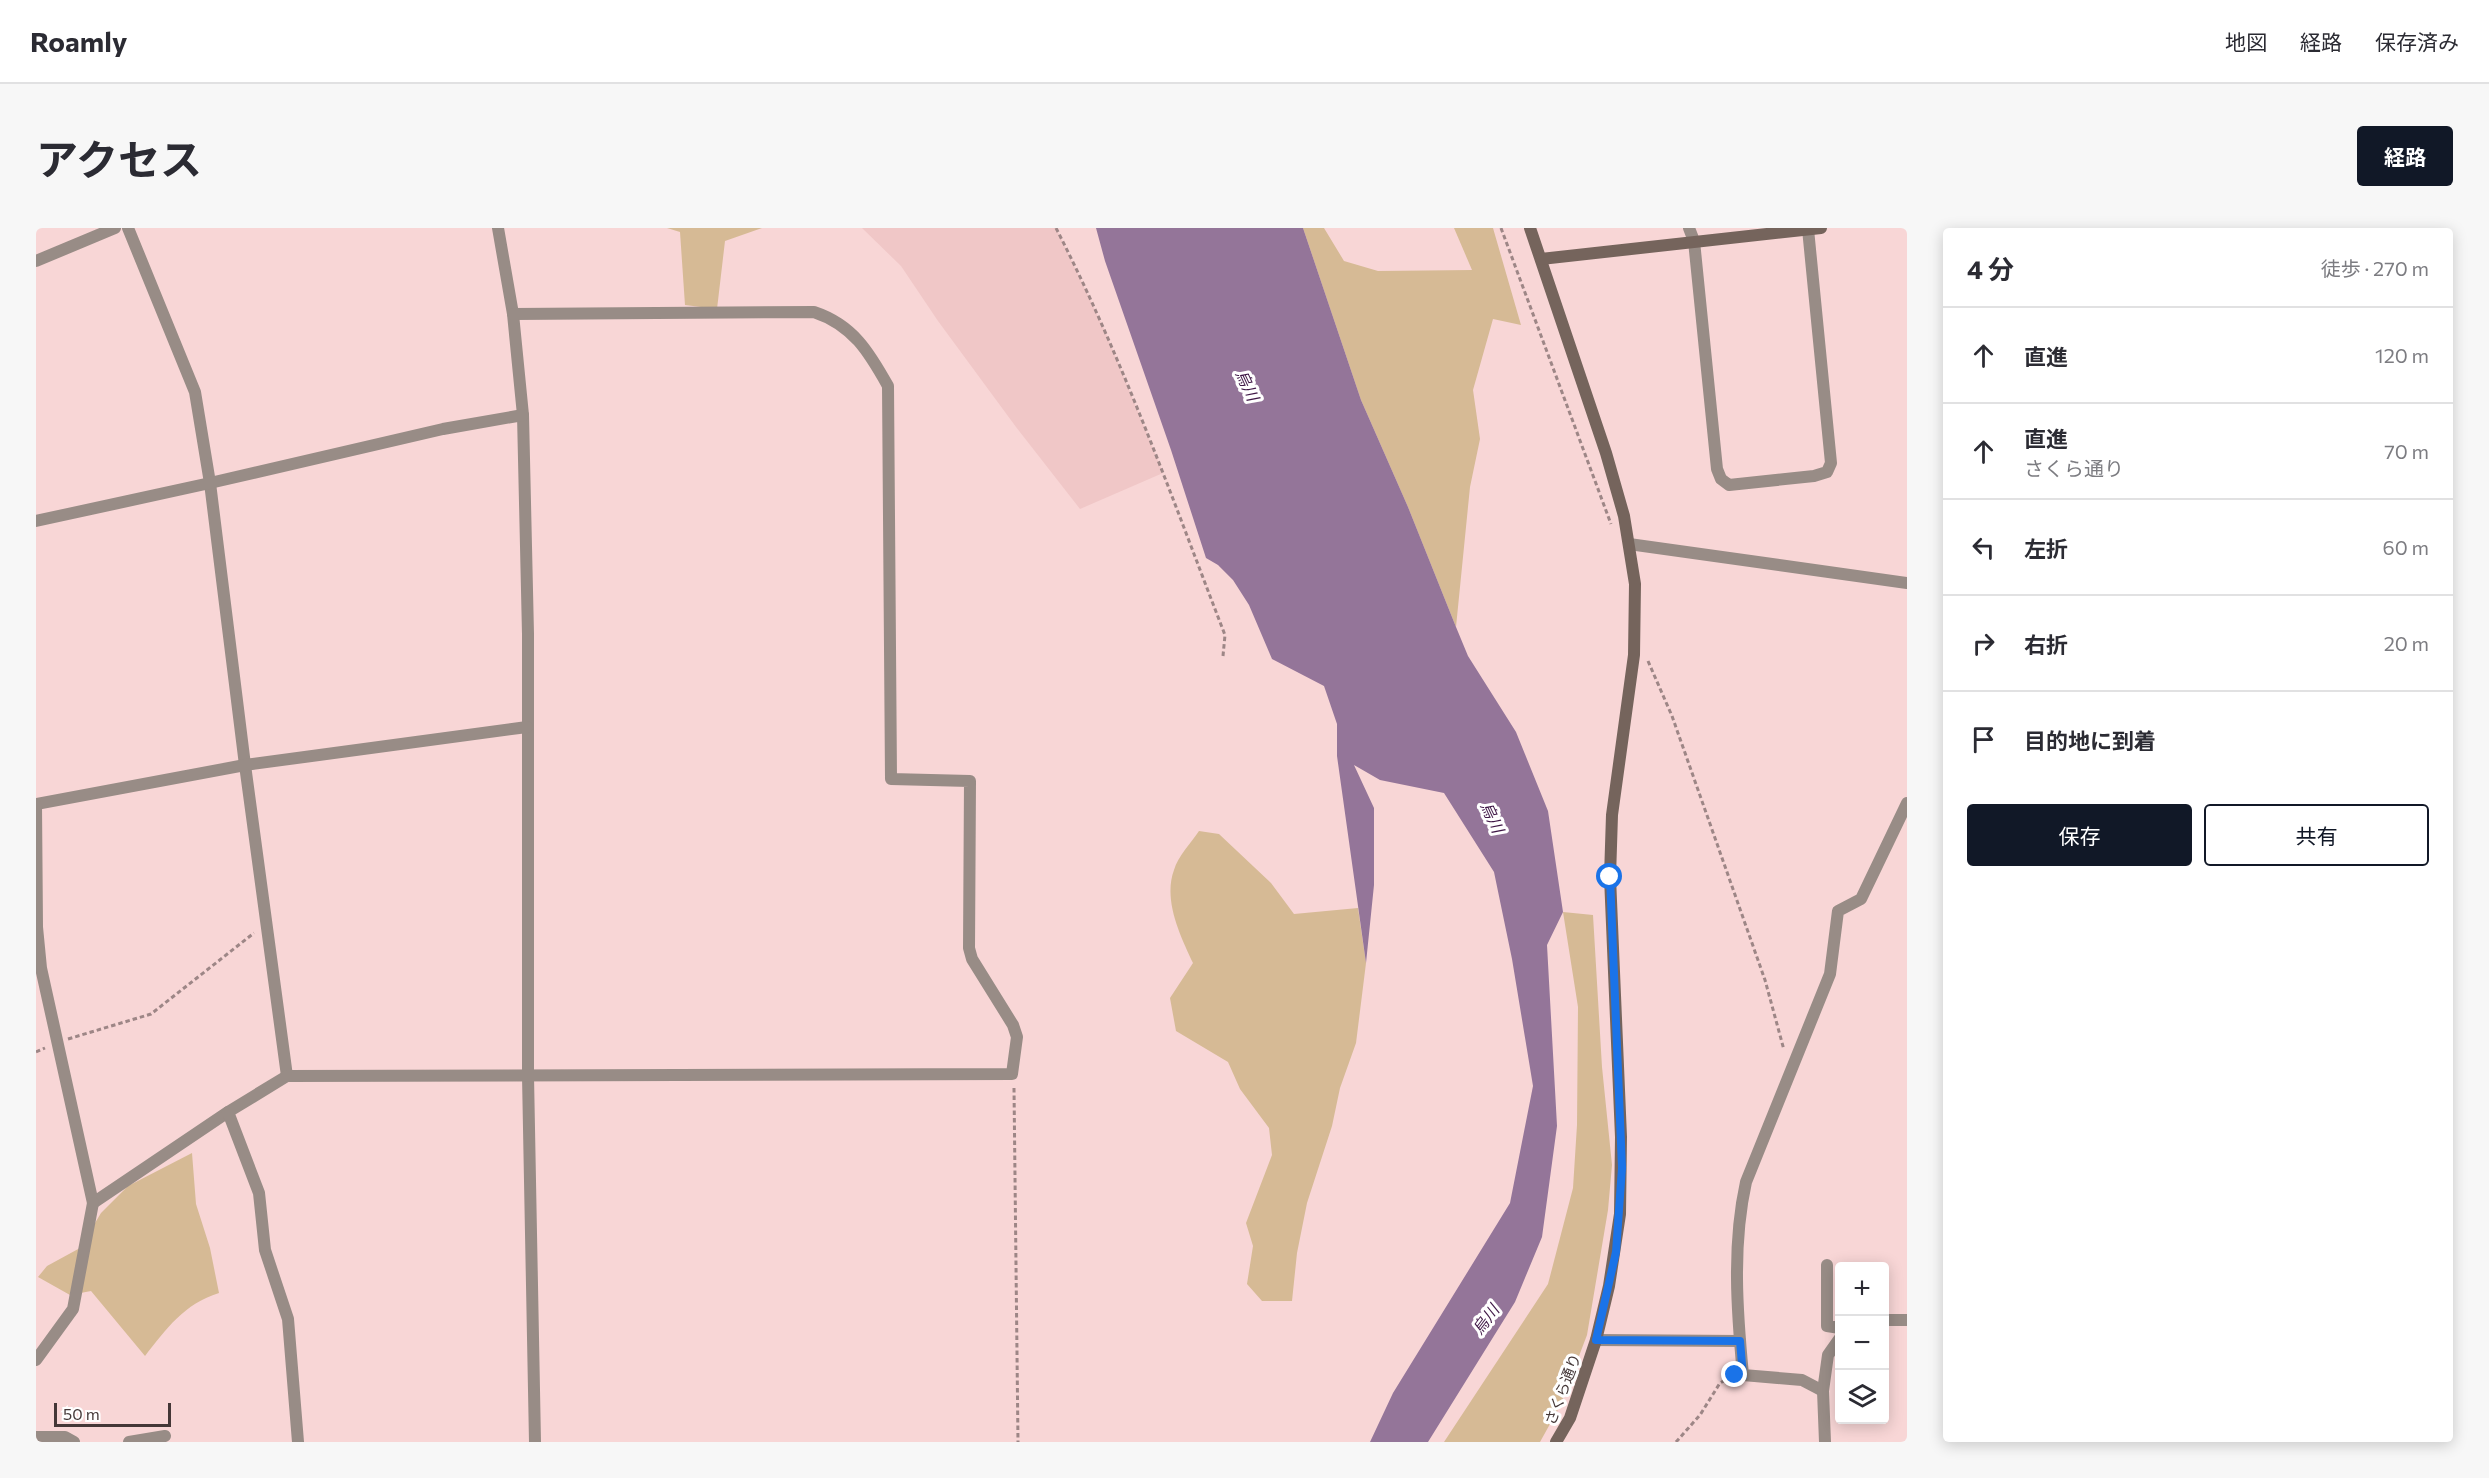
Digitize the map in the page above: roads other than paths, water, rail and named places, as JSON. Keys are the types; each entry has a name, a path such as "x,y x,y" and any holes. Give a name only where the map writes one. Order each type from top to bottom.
{"street":[{"path":"36,261 115,228"},
{"path":"128,228 195,392 210,483 287,1076"},
{"path":"498,228 513,314 523,415 528,634 528,1076 535,1442"},
{"name":"さくら通り","path":"1530,228 1606,453 1624,516 1635,584 1634,655 1612,815 1610,877 1622,1168 1616,1252 1596,1340 1570,1418 1556,1442"},
{"path":"1541,259 1694,241 1815,229 1830,453 1827,472 1814,476 1729,485 1721,479 1717,469 1694,241 1689,228"},
{"path":"93,1203 228,1112 287,1076 1012,1074 1017,1037 1013,1025 972,959 969,948 970,781 891,779 888,386 868,352 835,319 814,312 513,314"},
{"path":"36,521 443,429 523,415"},
{"path":"1629,543 1907,583"},
{"path":"36,1360 73,1309 93,1203 41,968 37,927 36,804 245,765 527,726"},
{"path":"1823,1391 1802,1380 1743,1376 1740,1341 1739,1215 1746,1182 1793,1064 1814,1019 1830,974 1838,911 1861,899 1907,803"},
{"path":"228,1112 259,1192 265,1250 288,1319 298,1442"},
{"path":"1827,1264 1827,1326 1835,1327"},
{"path":"1889,1320 1907,1320"},
{"path":"1596,1340 1740,1341"},
{"path":"1825,1442 1823,1391 1828,1355 1835,1344"},
{"path":"129,1442 165,1436"},
{"path":"36,1437 65,1437 74,1442"}],"water":[{"name":"烏川","path":"1096,228 1303,228 1361,400 1408,507 1468,656 1516,732 1548,811 1563,912 1547,945 1557,1126 1542,1237 1515,1302 1428,1442 1370,1442 1393,1393 1510,1203 1533,1086 1512,959 1494,872 1444,793 1380,780 1354,765 1374,808 1374,885 1366,963 1337,756 1337,724 1324,686 1272,659 1249,605 1233,580 1218,565 1206,558 1105,261"}]}
